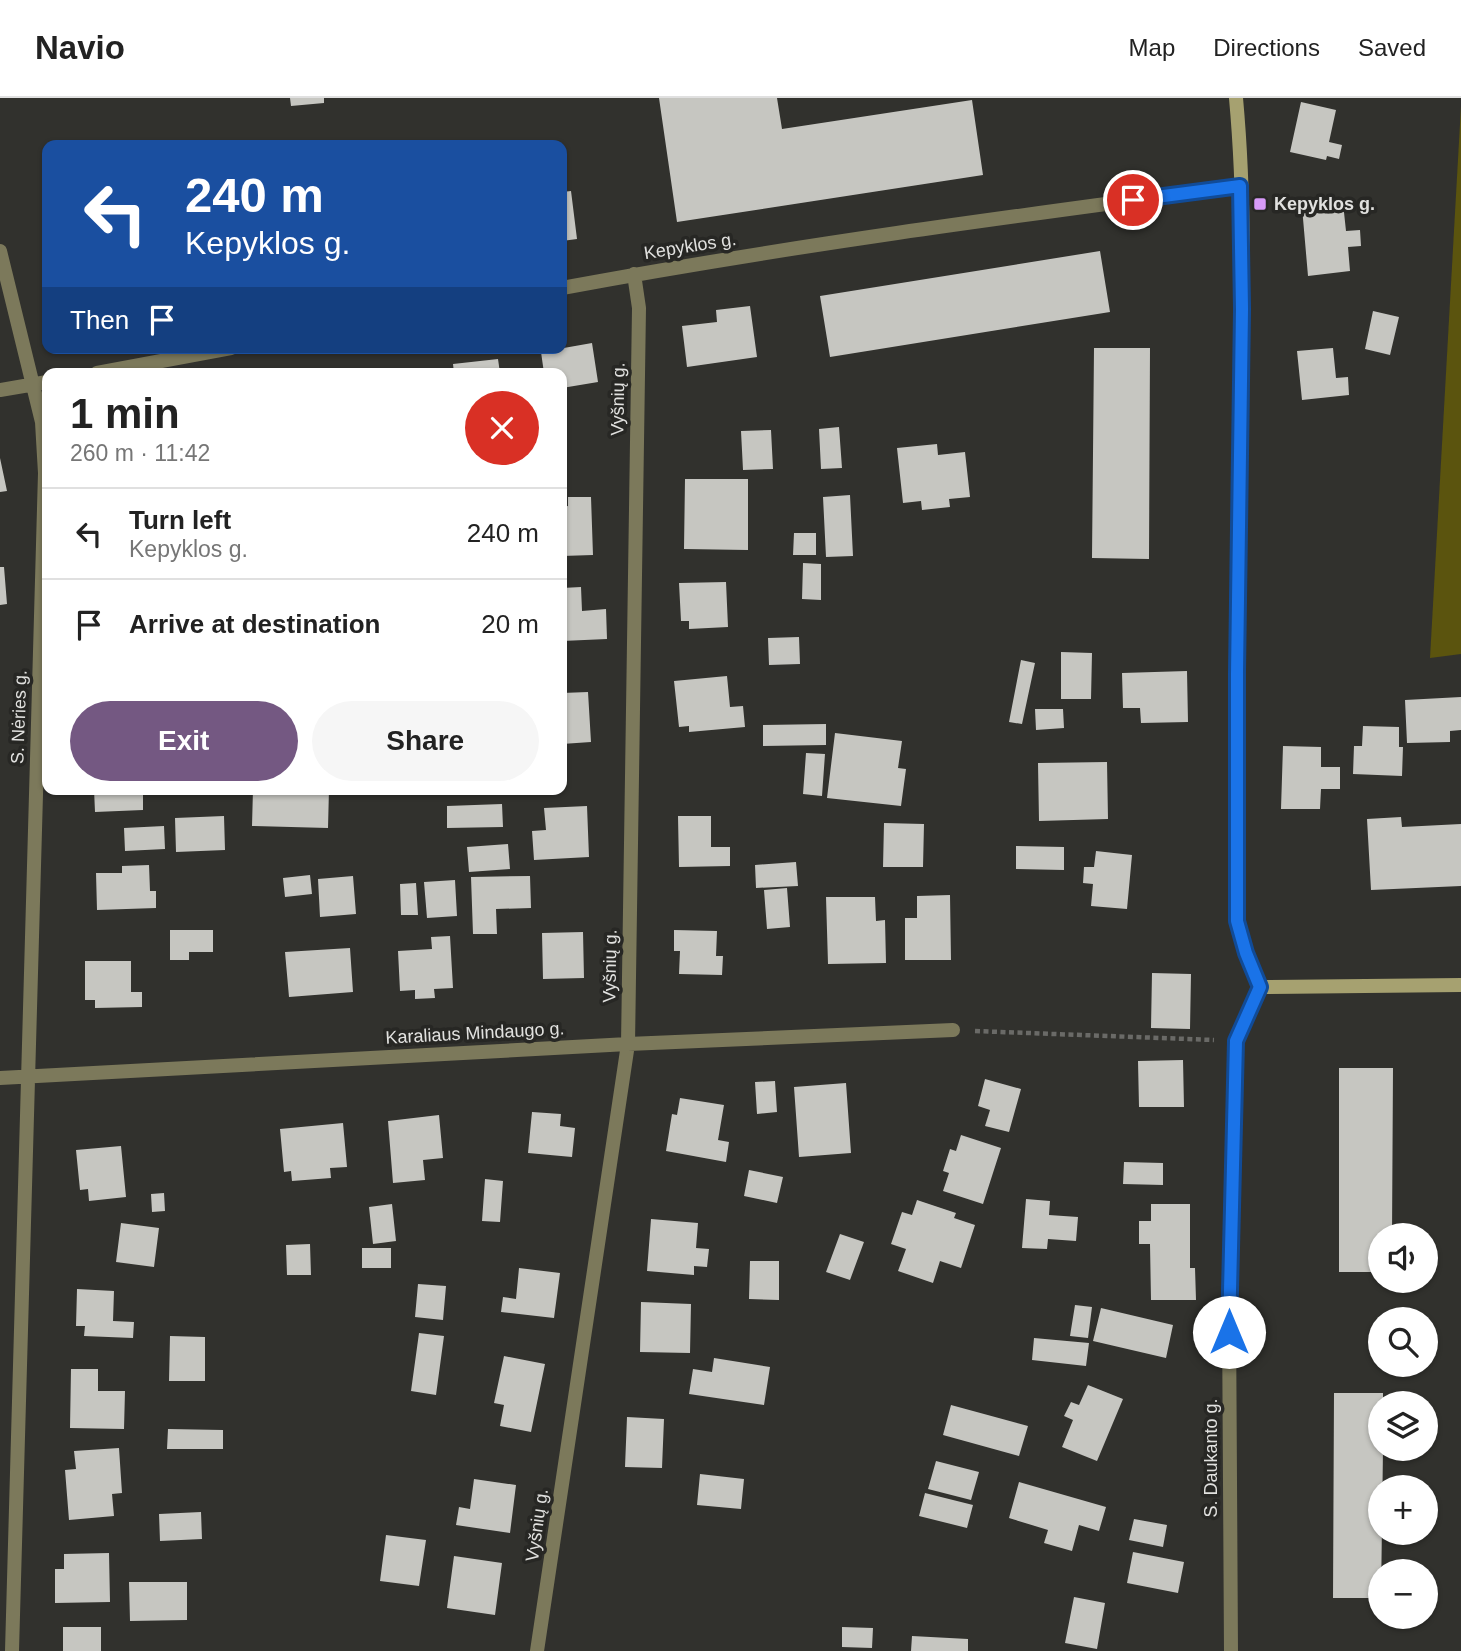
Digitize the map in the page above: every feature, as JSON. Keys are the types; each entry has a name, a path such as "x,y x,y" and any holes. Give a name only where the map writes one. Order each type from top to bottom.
{"main road":[{"path":"1236,98 1242,309 1237,921 1260,987 1461,985"}],"street":[{"name":"Kepyklos g.","path":"567,287 634,274 1054,210 1240,186"},
{"name":"S. Nėries g.","path":"0,251 41,383 42,422"},
{"name":"Vyšnių g.","path":"537,1651 628,1044 639,308 634,274"},
{"path":"124,368 199,354"},
{"path":"0,390 41,383"},
{"name":"S. Nėries g.","path":"12,1651 42,574"},
{"name":"S. Daukanto g.","path":"1231,1651 1229,1312 1236,1041 1260,987"},
{"name":"Karaliaus Mindaugo g.","path":"0,1078 628,1044 953,1030"}],"path":[{"path":"953,1030 1236,1041"}],"shaded area":[{"path":"1461,106 1461,654 1430,658"}],"building":[{"path":"290,98 324,98 324,103 291,106"},
{"path":"659,98 777,98 782,129 972,100 983,175 677,222"},
{"path":"1301,102 1336,110 1329,142 1342,145 1339,159 1327,156 1326,160 1290,152"},
{"path":"567,191 571,191 577,239 567,240"},
{"path":"1343,203 1346,231 1360,230 1361,246 1348,247 1350,271 1308,276 1302,207"},
{"path":"1100,251 1110,312 830,357 820,296"},
{"path":"750,306 757,357 687,367 682,326 717,322 716,310"},
{"path":"1373,311 1399,317 1390,355 1365,349"},
{"path":"592,343 598,382 567,387 567,368 543,368 541,354 567,354 567,347"},
{"path":"1094,348 1150,348 1149,559 1092,558"},
{"path":"1333,348 1336,378 1348,377 1349,395 1302,400 1297,351"},
{"path":"498,359 499,368 453,368 453,364"},
{"path":"839,427 842,468 821,469 819,429"},
{"path":"771,430 773,469 743,470 741,431"},
{"path":"937,444 938,455 965,452 970,497 949,499 950,507 922,510 921,501 903,503 897,448"},
{"path":"0,458 7,491 0,492"},
{"path":"685,479 748,479 748,550 684,549"},
{"path":"850,495 853,556 826,557 823,497"},
{"path":"568,497 591,497 593,555 567,556"},
{"path":"794,533 816,533 816,555 793,555"},
{"path":"803,563 821,564 821,600 802,599"},
{"path":"0,567 4,567 7,604 0,605"},
{"path":"726,582 728,627 689,629 689,621 681,621 679,583"},
{"path":"581,587 582,611 606,609 607,639 567,641 567,588"},
{"path":"799,637 800,664 769,665 768,638"},
{"path":"1061,652 1092,653 1091,699 1061,699"},
{"path":"1021,660 1035,663 1022,724 1009,722"},
{"path":"1187,671 1188,722 1141,723 1140,708 1123,708 1122,673"},
{"path":"727,676 730,707 743,706 745,727 689,732 689,726 679,727 674,681"},
{"path":"588,692 591,742 567,744 567,693"},
{"path":"1461,697 1461,730 1450,731 1450,742 1407,743 1405,700"},
{"path":"1035,709 1063,709 1064,728 1036,730"},
{"path":"826,724 826,745 763,746 763,725"},
{"path":"1363,726 1399,727 1399,747 1403,747 1402,776 1353,774 1354,746 1362,746"},
{"path":"835,733 902,741 898,768 906,769 901,806 827,798"},
{"path":"1283,746 1321,747 1321,767 1340,767 1340,789 1321,789 1320,809 1281,809"},
{"path":"806,753 825,754 822,796 803,794"},
{"path":"1107,762 1108,819 1039,821 1038,763"},
{"path":"94,795 143,795 143,810 95,812"},
{"path":"253,795 329,795 328,828 252,826"},
{"path":"502,804 503,827 447,828 447,806"},
{"path":"587,806 589,857 534,860 532,831 546,830 544,808"},
{"path":"224,816 225,850 176,852 175,818"},
{"path":"678,816 711,816 711,847 730,847 730,866 679,867"},
{"path":"1401,817 1402,827 1461,824 1461,886 1371,890 1367,819"},
{"path":"884,823 924,824 923,867 883,867"},
{"path":"164,826 165,849 125,851 124,828"},
{"path":"508,844 510,869 469,872 467,847"},
{"path":"1016,846 1064,847 1064,870 1016,869"},
{"path":"1096,851 1132,855 1127,909 1091,906 1093,884 1083,883 1084,867 1094,867"},
{"path":"796,862 798,886 756,888 755,865"},
{"path":"149,865 150,891 156,891 156,908 97,910 96,873 122,873 122,866"},
{"path":"310,875 312,894 285,897 283,878"},
{"path":"353,876 356,914 320,917 318,879"},
{"path":"530,876 531,908 496,909 497,934 473,934 471,877"},
{"path":"455,880 457,916 427,918 424,882"},
{"path":"416,883 418,915 401,915 400,884"},
{"path":"787,888 790,927 767,929 764,890"},
{"path":"950,895 951,960 905,960 905,918 917,918 917,896"},
{"path":"826,897 875,897 876,921 885,920 886,963 828,964"},
{"path":"170,930 213,930 213,952 189,952 189,960 170,960"},
{"path":"674,930 717,931 716,956 723,956 722,975 679,974 680,951 674,951"},
{"path":"583,932 584,978 543,979 542,933"},
{"path":"450,936 453,988 434,989 435,998 415,999 415,990 400,991 398,951 432,949 431,937"},
{"path":"350,948 353,992 289,997 285,952"},
{"path":"85,961 131,961 131,992 142,992 142,1007 95,1008 95,1000 85,1000"},
{"path":"1152,973 1191,974 1190,1029 1151,1028"},
{"path":"1183,1060 1184,1107 1139,1107 1138,1061"},
{"path":"1339,1068 1393,1068 1392,1223 1368,1223 1368,1272 1339,1272"},
{"path":"985,1079 1021,1089 1009,1132 985,1126 990,1110 978,1106"},
{"path":"775,1081 777,1112 757,1114 755,1082"},
{"path":"846,1083 851,1153 799,1157 794,1087"},
{"path":"680,1098 724,1105 718,1140 729,1142 726,1162 666,1151 672,1114 677,1115"},
{"path":"532,1112 561,1114 560,1126 575,1128 572,1157 528,1153"},
{"path":"439,1115 443,1158 423,1160 425,1180 393,1183 388,1121"},
{"path":"343,1123 347,1167 330,1168 331,1178 292,1181 291,1171 284,1172 280,1129"},
{"path":"961,1135 1001,1148 983,1204 943,1191 949,1173 943,1171 950,1149 956,1151"},
{"path":"121,1146 126,1197 89,1201 88,1189 80,1190 76,1150"},
{"path":"1124,1162 1163,1163 1163,1185 1123,1184"},
{"path":"749,1170 783,1177 777,1203 744,1196"},
{"path":"485,1179 503,1181 500,1222 482,1221"},
{"path":"164,1193 165,1211 152,1212 151,1194"},
{"path":"1026,1199 1050,1201 1049,1215 1078,1217 1076,1241 1048,1239 1047,1249 1022,1248"},
{"path":"917,1200 956,1213 954,1218 975,1225 961,1268 940,1261 933,1283 898,1271 906,1249 891,1244 902,1212 912,1215"},
{"path":"392,1204 396,1241 373,1244 369,1207"},
{"path":"1151,1204 1190,1204 1190,1268 1195,1268 1196,1300 1151,1300 1150,1244 1139,1244 1139,1221 1151,1221"},
{"path":"651,1219 698,1223 696,1248 709,1249 707,1267 694,1266 694,1275 647,1271"},
{"path":"121,1223 159,1228 154,1267 116,1262"},
{"path":"840,1234 864,1242 850,1280 826,1272"},
{"path":"310,1244 311,1275 287,1275 286,1245"},
{"path":"362,1248 391,1248 391,1268 362,1268"},
{"path":"750,1261 779,1261 779,1300 749,1299"},
{"path":"519,1268 560,1273 554,1318 501,1312 503,1297 516,1299"},
{"path":"418,1284 446,1286 443,1320 415,1317"},
{"path":"77,1289 114,1291 113,1321 134,1322 133,1338 84,1336 85,1326 76,1326"},
{"path":"641,1302 691,1304 690,1353 640,1352"},
{"path":"1075,1305 1092,1307 1088,1338 1070,1336"},
{"path":"1101,1308 1173,1325 1166,1358 1093,1341"},
{"path":"419,1333 444,1336 436,1395 411,1391"},
{"path":"170,1336 205,1337 205,1381 169,1381"},
{"path":"1034,1338 1089,1343 1086,1366 1032,1360"},
{"path":"504,1356 545,1364 531,1432 500,1426 504,1405 494,1403"},
{"path":"714,1358 770,1367 764,1405 689,1394 693,1369 712,1372"},
{"path":"71,1369 98,1369 98,1391 125,1391 124,1429 70,1428"},
{"path":"1088,1385 1123,1399 1097,1461 1062,1447 1073,1420 1064,1416 1071,1402 1079,1405"},
{"path":"1334,1393 1368,1393 1368,1461 1383,1461 1383,1475 1368,1475 1368,1545 1382,1545 1382,1559 1368,1559 1368,1598 1333,1598"},
{"path":"951,1405 1028,1426 1019,1456 943,1435"},
{"path":"627,1417 664,1419 662,1468 625,1467"},
{"path":"168,1429 223,1430 223,1449 167,1449"},
{"path":"119,1448 122,1493 112,1494 114,1516 69,1520 65,1470 76,1469 74,1451"},
{"path":"936,1461 979,1472 971,1500 928,1489"},
{"path":"700,1474 744,1479 741,1509 697,1505"},
{"path":"474,1479 516,1485 510,1533 456,1525 459,1507 470,1509"},
{"path":"1019,1482 1106,1507 1099,1531 1079,1525 1072,1551 1044,1543 1048,1530 1009,1518"},
{"path":"925,1493 973,1505 967,1528 919,1516"},
{"path":"201,1512 202,1539 160,1541 159,1514"},
{"path":"1134,1519 1167,1525 1163,1547 1129,1540"},
{"path":"386,1535 426,1540 419,1586 380,1581"},
{"path":"1133,1552 1184,1562 1178,1593 1127,1583"},
{"path":"109,1553 110,1602 55,1603 55,1569 64,1569 64,1554"},
{"path":"454,1556 502,1563 495,1615 447,1608"},
{"path":"129,1582 187,1582 187,1620 130,1621"},
{"path":"1074,1597 1105,1603 1097,1649 1065,1643"},
{"path":"63,1627 101,1627 101,1651 63,1651"},
{"path":"842,1627 873,1628 872,1648 842,1647"},
{"path":"912,1636 968,1639 968,1651 911,1651"}],"place":[{"name":"Kepyklos g.","path":"1260,204"}],"route":[{"path":"1133,200 1240,186 1242,309 1237,921 1260,987 1236,1041 1229,1332"}]}
